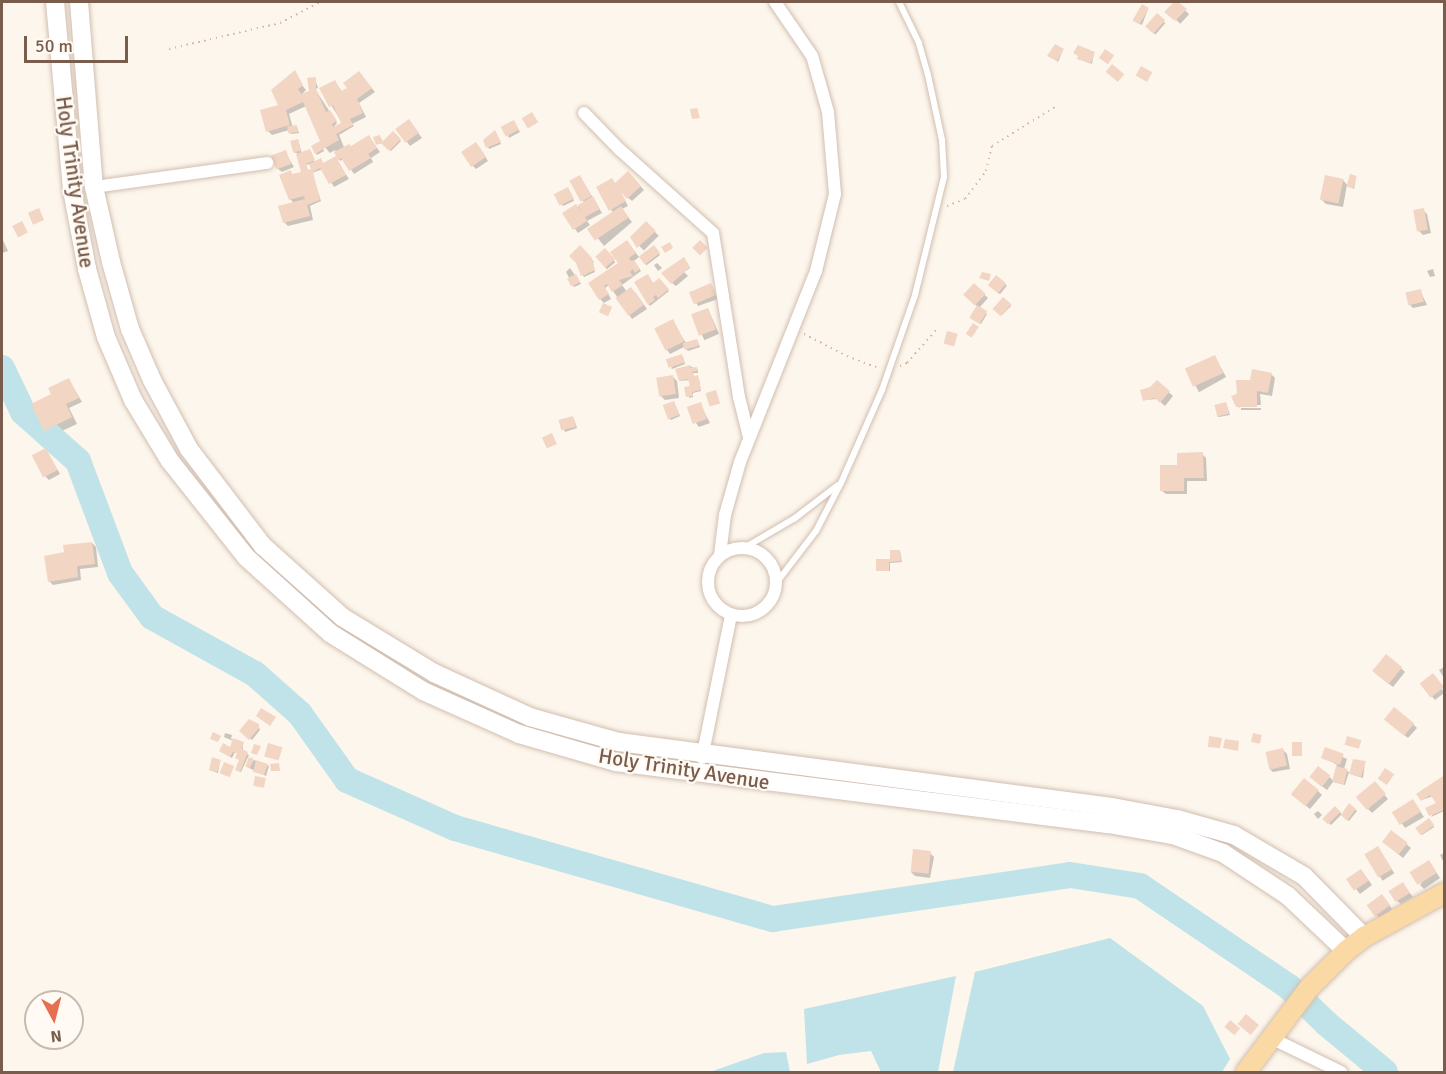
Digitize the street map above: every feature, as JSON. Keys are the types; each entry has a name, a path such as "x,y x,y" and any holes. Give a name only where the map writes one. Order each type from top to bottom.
{"main road":[{"name":"Holy Trinity Avenue","path":"55,2 72,189 87,270 106,337 133,400 170,461 246,557 330,633 423,691 519,734 616,762 1109,824 1173,835 1223,853 1288,897 1346,951"},
{"name":"Holy Trinity Avenue","path":"79,2 94,187 111,262 130,329 152,380 189,449 263,546 342,617 435,673 530,717 619,742 1112,807 1177,819 1234,836 1304,876 1364,936"},
{"path":"1223,853 1234,836"},
{"path":"1246,1072 1309,988 1346,951 1364,936 1444,892"}],"street":[{"path":"720,555 731,549 744,548 757,551 767,558 774,569 777,582 774,595 767,606 757,613 744,616 731,615 720,609 708,592 708,574 720,555 724,515 749,437 816,271 835,194 828,112 812,56 775,2"},
{"path":"584,113 619,149 713,233 739,397 749,437"},
{"path":"94,187 267,163"},
{"path":"700,773 702,753 731,615"},
{"path":"1275,1033 1341,1072"}],"lane":[{"path":"777,582 816,531 841,483 888,371 915,295 944,177 935,103 919,43 899,2"},
{"path":"744,548 795,518 841,483"}],"path":[{"path":"169,49 280,23 320,2"},
{"path":"936,210 965,200 986,171 992,146 1054,107"},
{"path":"793,328 847,356 888,371 907,363 936,330"}],"water":[{"path":"1110,938 1203,1006 1230,1059 1222,1072 953,1072 975,972"},
{"path":"956,976 938,1072 881,1072 871,1051 839,1055 807,1064 804,1009"},
{"path":"786,1052 790,1072 710,1072 764,1053"}],"building":[{"path":"1174,2 1178,2 1187,9 1175,21 1164,12"},
{"path":"1142,4 1149,8 1139,24 1132,20"},
{"path":"1157,13 1165,20 1153,34 1145,27"},
{"path":"1055,44 1064,49 1057,61 1047,56"},
{"path":"1078,45 1095,52 1091,63 1077,59 1078,56 1073,53"},
{"path":"1105,49 1114,55 1108,64 1099,58"},
{"path":"1112,64 1124,74 1118,82 1106,72"},
{"path":"1141,66 1152,72 1147,82 1136,76"},
{"path":"295,70 303,85 298,89 301,94 309,91 307,78 316,77 316,89 326,112 330,110 337,121 332,124 333,127 341,123 333,105 329,107 319,88 335,80 341,91 347,88 343,83 359,71 372,88 357,99 363,113 350,119 353,125 336,134 339,140 315,154 311,146 320,141 303,102 286,110 290,125 266,132 260,110 278,105 271,90"},
{"path":"697,108 700,118 692,119 690,109"},
{"path":"532,112 538,122 528,128 522,118"},
{"path":"409,119 419,133 405,143 395,129"},
{"path":"514,120 519,130 506,137 501,127"},
{"path":"297,125 298,132 288,133 287,126"},
{"path":"495,130 501,142 486,148 483,140"},
{"path":"393,131 401,139 389,151 381,143 376,145 373,137 380,135 382,142"},
{"path":"369,135 377,148 368,154 371,158 349,171 341,158 338,160 346,175 329,184 320,168 313,172 320,200 307,205 310,216 283,223 278,206 305,199 304,196 289,200 279,175 291,170 292,174 301,172 296,154 310,149 315,160 306,164 307,170 311,169 309,164 321,158 323,163 336,156 334,152 349,144 351,146"},
{"path":"298,139 301,151 293,153 290,141"},
{"path":"476,142 486,157 471,167 461,152"},
{"path":"286,150 291,164 276,170 271,155"},
{"path":"628,171 641,186 627,199 619,190 626,201 609,211 596,187 612,178 615,183"},
{"path":"1350,174 1357,176 1353,188 1346,186"},
{"path":"580,175 591,196 581,202 569,181"},
{"path":"1325,175 1344,179 1338,203 1320,199"},
{"path":"568,187 574,199 560,206 554,194"},
{"path":"593,196 600,209 585,217 587,221 573,230 562,213 576,204 582,212 578,205"},
{"path":"621,206 629,218 595,241 587,229"},
{"path":"39,208 44,220 33,225 28,213"},
{"path":"1424,208 1428,230 1417,232 1413,210"},
{"path":"22,221 28,233 18,238 12,226"},
{"path":"646,221 656,231 637,248 630,237"},
{"path":"627,240 636,253 629,258 631,261 634,260 640,269 635,273 633,269 630,272 633,276 619,280 623,285 612,292 607,284 604,286 609,294 599,300 588,283 618,263 610,252"},
{"path":"700,240 708,248 700,256 692,248"},
{"path":"670,242 673,248 665,253 661,247"},
{"path":"580,245 592,258 595,270 581,276 576,263 569,256"},
{"path":"654,245 660,253 645,264 639,256"},
{"path":"605,248 615,259 605,268 595,257"},
{"path":"684,257 690,267 671,284 661,273"},
{"path":"982,272 991,274 989,281 979,278"},
{"path":"576,274 580,282 571,287 567,279"},
{"path":"648,274 653,283 659,278 669,289 658,298 656,295 653,297 655,300 648,305 634,282"},
{"path":"996,275 1006,283 998,293 988,285"},
{"path":"711,283 716,295 694,304 689,292"},
{"path":"974,283 986,294 975,306 963,295"},
{"path":"631,287 644,305 629,316 616,298"},
{"path":"1421,289 1424,302 1408,305 1405,293"},
{"path":"1003,297 1011,304 1001,316 993,309"},
{"path":"603,303 612,307 608,316 599,312"},
{"path":"977,305 987,311 980,324 969,318"},
{"path":"708,308 716,330 699,336 691,314"},
{"path":"673,319 684,341 666,351 654,329"},
{"path":"973,323 979,327 972,338 966,334"},
{"path":"947,331 958,334 954,346 944,344"},
{"path":"697,339 699,346 685,350 683,343"},
{"path":"682,354 685,363 669,368 666,359"},
{"path":"1215,355 1223,373 1193,387 1185,368"},
{"path":"690,365 691,368 697,367 698,371 692,372 694,376 698,375 701,390 692,392 693,396 686,397 684,387 690,386 688,379 679,381 675,369"},
{"path":"1252,369 1272,373 1268,393 1257,391 1257,407 1236,407 1231,396 1237,394 1236,380 1250,380"},
{"path":"673,375 676,394 659,396 656,378"},
{"path":"69,378 79,398 66,404 72,417 44,431 31,404 51,394 48,388"},
{"path":"1157,380 1170,391 1160,403 1155,398 1143,401 1140,390 1150,387"},
{"path":"716,390 720,403 710,407 705,393"},
{"path":"674,401 679,415 668,419 663,405"},
{"path":"701,402 707,419 693,424 687,407"},
{"path":"1226,402 1229,414 1217,417 1214,405"},
{"path":"573,416 576,427 561,431 559,420"},
{"path":"552,433 557,444 547,448 542,437"},
{"path":"46,448 57,470 43,478 32,455"},
{"path":"1203,452 1204,478 1184,478 1184,491 1160,491 1160,465 1177,465 1177,453"},
{"path":"92,542 95,564 77,566 78,577 48,582 44,556 64,552 63,545"},
{"path":"890,550 900,550 901,561 889,562 889,571 876,571 876,559 890,559"},
{"path":"1386,654 1402,667 1388,684 1372,671"},
{"path":"1433,673 1444,687 1431,698 1420,683"},
{"path":"1394,707 1414,723 1404,736 1384,719"},
{"path":"261,708 276,717 270,726 256,716"},
{"path":"249,719 259,724 259,728 249,740 239,731"},
{"path":"213,732 221,736 218,742 210,739"},
{"path":"1253,733 1262,735 1260,744 1251,742"},
{"path":"1209,736 1222,738 1220,748 1208,747"},
{"path":"1347,736 1361,740 1359,749 1345,745"},
{"path":"233,738 244,742 242,749 248,752 240,772 235,770 239,760 235,758 237,753 233,752 230,757 219,751 223,743 230,747"},
{"path":"1225,739 1239,741 1238,751 1223,748"},
{"path":"1292,742 1302,742 1302,756 1292,756"},
{"path":"268,743 282,747 279,761 264,756"},
{"path":"254,744 261,746 257,755 251,753"},
{"path":"1325,747 1344,754 1340,765 1321,758"},
{"path":"1283,748 1287,766 1270,770 1265,752"},
{"path":"212,757 221,760 217,772 209,770"},
{"path":"249,757 254,759 250,768 245,766"},
{"path":"1353,759 1366,761 1361,777 1349,774"},
{"path":"256,760 268,764 264,775 253,772"},
{"path":"224,762 234,766 230,777 220,773"},
{"path":"279,763 280,771 271,771 270,764"},
{"path":"1318,766 1331,776 1322,787 1309,777"},
{"path":"1336,766 1348,769 1344,784 1332,782"},
{"path":"1385,768 1394,774 1387,785 1378,779"},
{"path":"255,776 266,778 264,788 253,786"},
{"path":"1443,776 1444,810 1429,816 1425,808 1436,803 1430,795 1421,801 1416,794"},
{"path":"1304,778 1319,790 1306,806 1291,794"},
{"path":"1375,781 1386,794 1367,810 1356,797"},
{"path":"1413,799 1421,812 1400,825 1392,812"},
{"path":"1349,803 1356,809 1347,821 1341,815"},
{"path":"1335,806 1341,812 1328,824 1322,819"},
{"path":"1429,818 1434,825 1421,835 1415,828"},
{"path":"1391,830 1408,843 1399,855 1382,842"},
{"path":"1378,846 1392,869 1378,877 1364,854"},
{"path":"913,849 931,851 928,874 911,872"},
{"path":"1429,860 1437,873 1417,885 1409,872"},
{"path":"1361,869 1369,881 1354,891 1346,879"},
{"path":"1403,882 1410,893 1395,902 1389,891"},
{"path":"1382,894 1390,905 1375,916 1367,905"},
{"path":"1246,1014 1259,1025 1251,1035 1238,1024"},
{"path":"1230,1020 1240,1028 1234,1035 1224,1027"}],"waterway":[{"path":"2,368 23,412 78,461 120,573 152,617 255,674 300,714 347,780 455,828 773,919 1070,875 1140,886 1289,987 1327,1024 1385,1072"}]}
